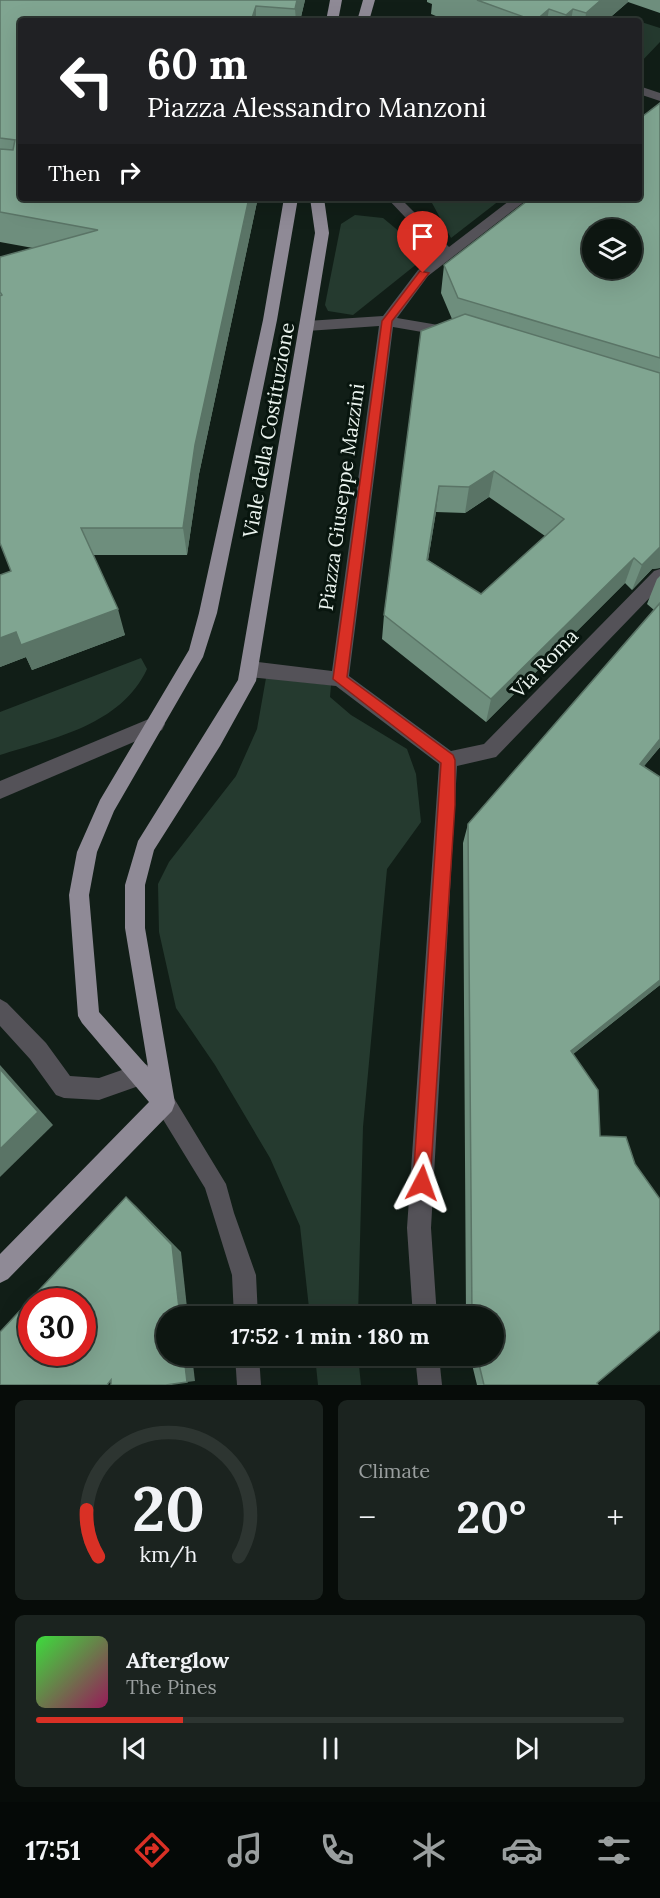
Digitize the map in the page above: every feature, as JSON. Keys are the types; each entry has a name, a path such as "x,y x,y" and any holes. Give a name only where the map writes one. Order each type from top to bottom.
{"main road":[{"path":"333,18 336,0"},
{"path":"365,18 369,0"},
{"name":"Viale della Costituzione","path":"164,1103 142,1074 89,1016 79,895 87,852 107,806 197,652 208,613 270,320 290,201"},
{"name":"Viale della Costituzione","path":"164,1103 135,927 135,885 145,847 213,740 247,681 322,233 318,201"},
{"path":"0,1271 164,1103"}],"street":[{"path":"642,91 660,97"},
{"path":"396,201 447,253"},
{"name":"Piazza Giuseppe Mazzini","path":"340,679 387,321 423,273 518,201"},
{"path":"307,326 387,321 462,334"},
{"name":"Via Roma","path":"448,760 489,751 660,576"},
{"path":"249,669 340,679 448,760 419,1228 424,1306"},
{"path":"0,790 156,724"},
{"path":"0,1010 38,1051 64,1087 99,1089 142,1074"},
{"path":"164,1103 214,1184 244,1275 245,1306"},
{"path":"248,1366 249,1385"}],"green space":[{"path":"642,22 660,28 660,42 642,61"},
{"path":"499,201 451,238 432,203"},
{"path":"355,215 383,218 418,247 418,263 353,315 328,311 325,305 341,224"},
{"path":"141,658 147,669 121,704 84,727 0,755 0,712"},
{"path":"266,678 331,685 330,697 351,715 407,749 416,774 421,822 387,869 363,1127 358,1306 309,1306 300,1226 270,1158 215,1065 176,1008 159,932 158,884 169,862 236,776 257,729"},
{"path":"316,1366 359,1366 361,1385 318,1385"}],"building":[{"path":"0,0 297,0 295,9 256,6 252,18 18,18 18,201 248,201 195,445 183,528 81,528 118,609 21,645 16,632 0,638 0,575 11,571 0,543 0,296 2,295 0,292 0,257 98,230 0,212 0,149 13,150 15,140 0,138"},
{"path":"477,0 601,0 586,13 573,9 566,15 549,9 538,18 527,18"},
{"path":"660,103 660,358 458,298 444,265 527,201 642,201 642,117"},
{"path":"465,314 660,373 660,547 642,565 634,558 491,699 384,615 421,331","holes":["494,471 564,519 481,594 427,560 439,486 469,487"]},
{"path":"660,603 660,739 640,764 660,777 660,980 571,1051 598,1090 600,1136 626,1137 635,1164 660,1199 660,1330 597,1383 598,1385 484,1385 479,1366 504,1366 504,1306 472,1306 468,824"},
{"path":"0,1069 38,1112 0,1149"},
{"path":"126,1197 172,1245 179,1306 156,1306 156,1366 185,1366 187,1382 166,1385 111,1385 111,1380 107,1385 0,1385 0,1332 18,1313 18,1366 96,1366 96,1288 41,1288"}],"route":[{"path":"422,1183 447,811 448,760 340,679 387,321 423,273"}]}
